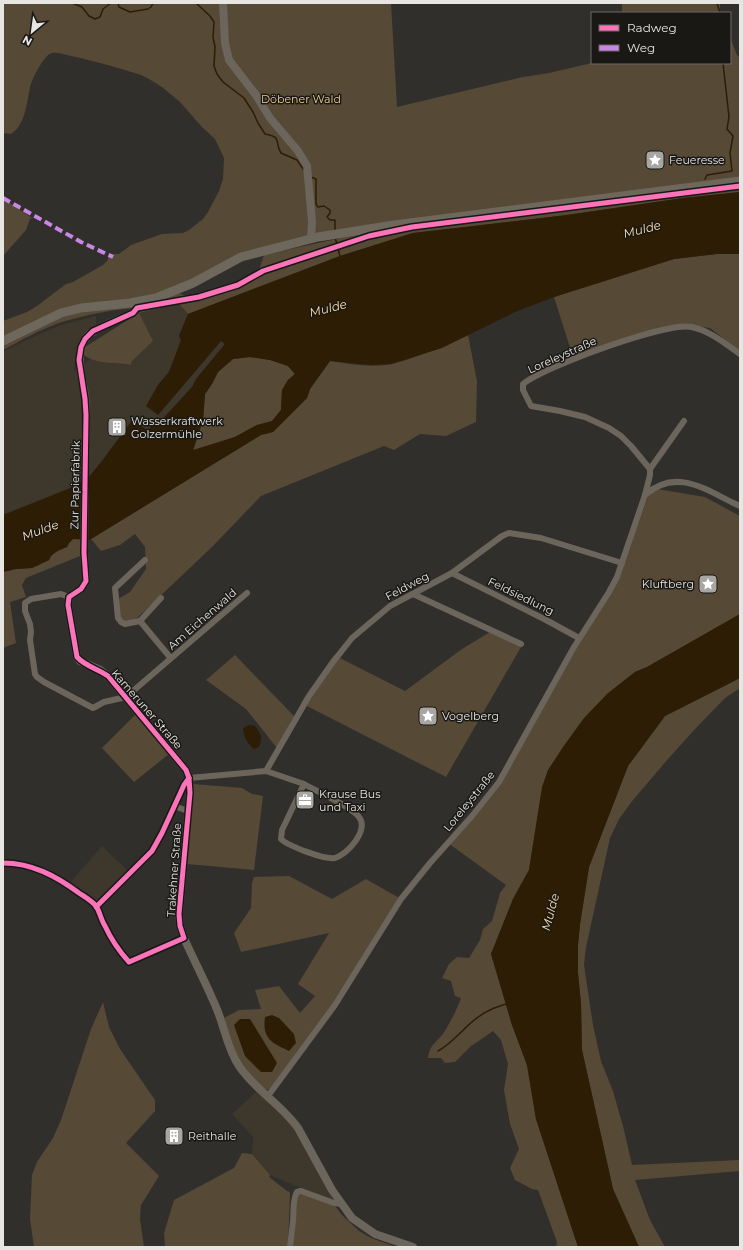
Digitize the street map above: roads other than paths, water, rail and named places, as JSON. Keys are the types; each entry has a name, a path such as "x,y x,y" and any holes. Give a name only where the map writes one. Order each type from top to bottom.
{"main road":[{"path":"3,340 67,311 137,302 164,295 193,283 241,257 330,235 394,225 740,181"}],"street":[{"path":"223,3 226,49 230,60 270,118 304,159 308,176 312,239"},
{"name":"Zur Papierfabrik","path":"69,597 81,589 86,581 84,553 86,416 80,360 81,347 85,338 93,331 133,313 137,308 137,302"},
{"name":"Loreleystraße","path":"650,469 632,446 609,428 585,417 531,406 523,390 523,384 551,369 612,344 681,326 692,327 702,331 740,354"},
{"name":"Loreleystraße","path":"268,1096 335,1005 401,899 499,782 579,638 609,592 622,562 645,495 650,469 684,420"},
{"path":"645,495 659,485 667,482 681,482 708,489 740,506"},
{"name":"Feldweg","path":"266,771 309,696 340,652 352,638 390,606 452,573 471,560 491,543 509,533 541,538 622,562"},
{"path":"145,560 115,588 118,618 125,624 140,621 161,598"},
{"name":"Feldsiedlung","path":"452,573 579,638"},
{"name":"Am Eichenwald","path":"126,697 247,593"},
{"path":"69,597 61,594 31,599 25,603 25,611 30,624 30,640 35,674 37,678 93,708 104,702 126,697"},
{"path":"413,594 521,644"},
{"name":"Kameruner Straße","path":"69,597 68,605 77,657 80,661 100,670 108,676 186,770 189,778"},
{"name":"Am Eichenwald","path":"140,621 169,656 170,660"},
{"path":"96,907 152,851 184,785 189,778 266,771 304,784 356,813 360,818 362,824 361,832 350,849 343,854 336,857 326,857 289,845 281,839 282,830 304,784"},
{"name":"Trakehner Straße","path":"189,778 190,787 179,914 180,926 218,1012 234,1058 239,1067 248,1077 291,1118 341,1204 352,1218 375,1234 413,1247"},
{"path":"174,806 188,811"},
{"path":"3,863 26,865 38,869 62,881 90,900 96,907 115,945 129,962 184,938"},
{"path":"290,1247 294,1196 297,1192 301,1191 334,1203 341,1204"}],"water":[{"name":"Mulde","path":"740,192 740,254 717,254 674,259 554,297 515,312 442,348 391,364 370,365 330,361 310,389 307,398 273,432 261,435 91,539 73,539 67,547 54,553 49,560 32,568 3,572 3,515 68,489 88,478 133,419 148,431 154,422 158,424 192,387 196,379 225,344 221,341 158,415 146,406 158,385 169,372 181,340 179,336 188,314 340,256 413,233 567,215 683,198","holes":["250,357 270,360 288,366 295,374 288,380 282,390 281,410 272,421 257,425 235,437 193,450 203,420 205,394 218,372 233,359"]},
{"name":"Mulde","path":"740,614 740,678 665,716 628,766 589,867 578,945 582,1050 613,1189 639,1247 578,1247 536,1119 527,1065 512,1025 491,954 513,899 529,870 542,787 548,770 584,718 607,694 635,672 647,667"},
{"path":"249,725 255,726 261,736 259,747 254,749 249,745 243,732 243,728"},
{"path":"272,1015 279,1018 294,1034 296,1043 289,1051 273,1043 267,1035 264,1024 265,1017"},
{"path":"240,1019 250,1019 277,1063 272,1072 261,1072 245,1056 234,1025"}],"waterway":[{"path":"72,3 82,7 89,16 95,19 100,17 103,9 111,3"},
{"path":"118,3 119,7 130,12 148,9 153,3"},
{"path":"196,3 210,16 214,22 214,66 217,74 223,82 244,98 265,134 276,138 281,153 297,160 304,170"},
{"path":"717,3 720,12"},
{"path":"705,179 707,175 732,171 730,153 733,136 727,129 729,117 723,64"},
{"path":"311,177 316,179 316,204 318,207 324,206 330,210 327,217 330,220 335,220 335,231"},
{"path":"335,237 340,256"},
{"path":"438,1051 451,1042 468,1025 481,1015 506,1004"}],"place":[{"name":"Feueresse","path":"655,160"},
{"name":"Wasserkraftwerk Golzermühle","path":"117,427"},
{"name":"Kluftberg","path":"708,584"},
{"name":"Vogelberg","path":"428,716"},
{"name":"Krause Bus und Taxi","path":"305,800"},
{"name":"Reithalle","path":"174,1136"}],"park label":[{"name":"Döbener Wald","path":"301,99"}]}
